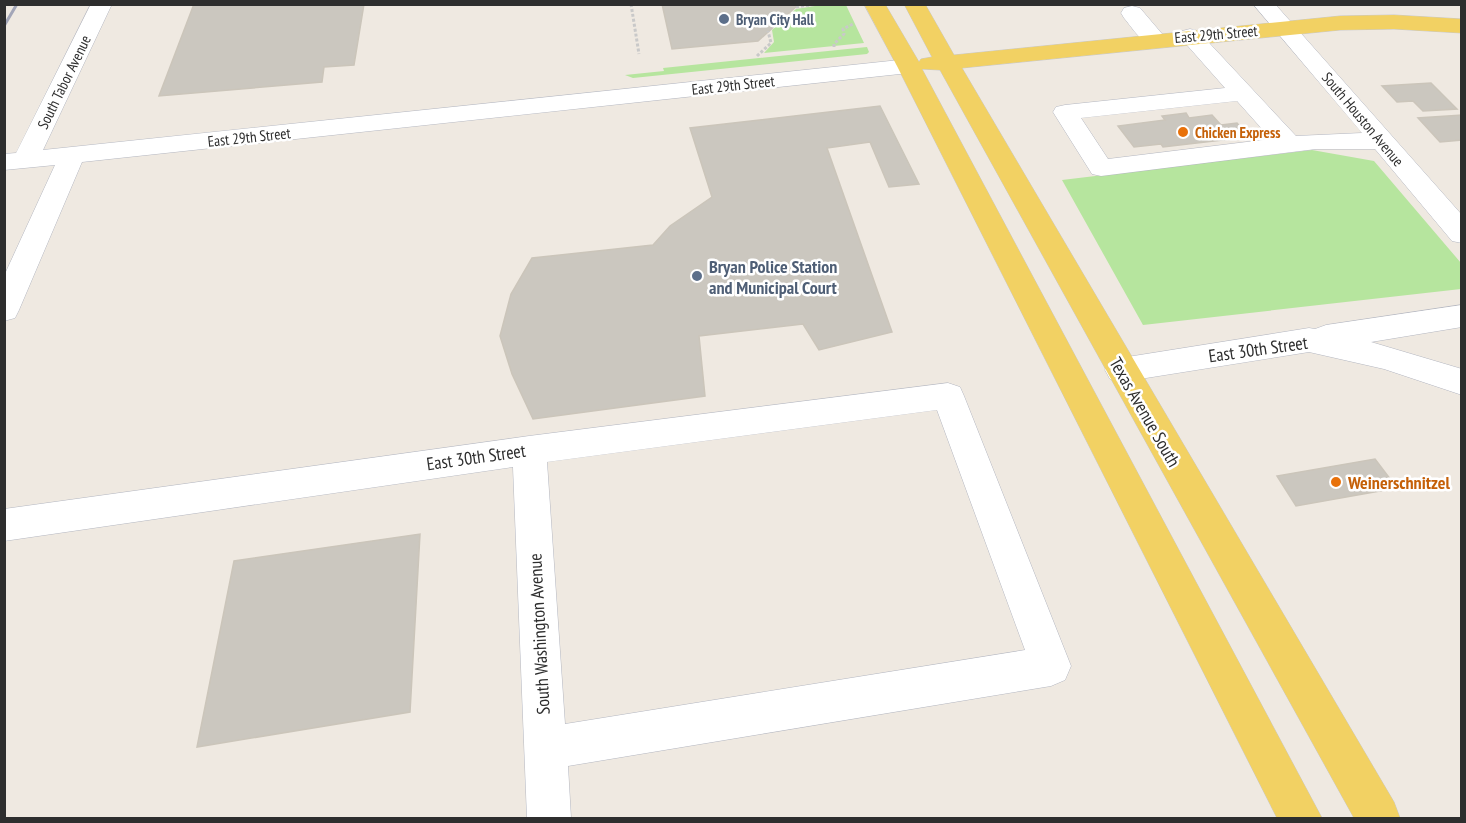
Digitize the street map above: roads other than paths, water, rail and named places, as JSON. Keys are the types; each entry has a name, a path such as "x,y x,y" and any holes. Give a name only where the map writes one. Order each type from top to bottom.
{"main road":[{"path":"874,4 909,66 1300,819"},
{"name":"Texas Avenue South","path":"914,4 1378,819"},
{"name":"East 29th Street","path":"909,66 1190,36 1340,23 1394,22 1461,26"}],"street":[{"name":"South Tabor Avenue","path":"15,161 102,4"},
{"name":"South Houston Avenue","path":"1263,4 1461,234"},
{"path":"1132,13 1155,40"},
{"path":"1190,36 1290,144"},
{"name":"East 29th Street","path":"15,161 909,66"},
{"path":"1241,93 1113,107 1089,128 1112,160 1270,142 1290,144 1316,141 1382,141"},
{"path":"4,310 72,156"},
{"path":"1309,340 1461,316"},
{"name":"East 30th Street","path":"1121,370 1309,340 1386,357 1461,382"},
{"name":"East 30th Street","path":"4,525 529,450 948,396 1051,666 545,748"},
{"name":"South Washington Avenue","path":"529,450 549,819"}],"railway":[{"path":"4,26 17,4"}],"place":[{"name":"Bryan City Hall","path":"724,19"},
{"name":"Chicken Express","path":"1183,132"},
{"name":"Bryan Police Station and Municipal Court","path":"697,276"},
{"name":"Weinerschnitzel","path":"1336,482"}]}
